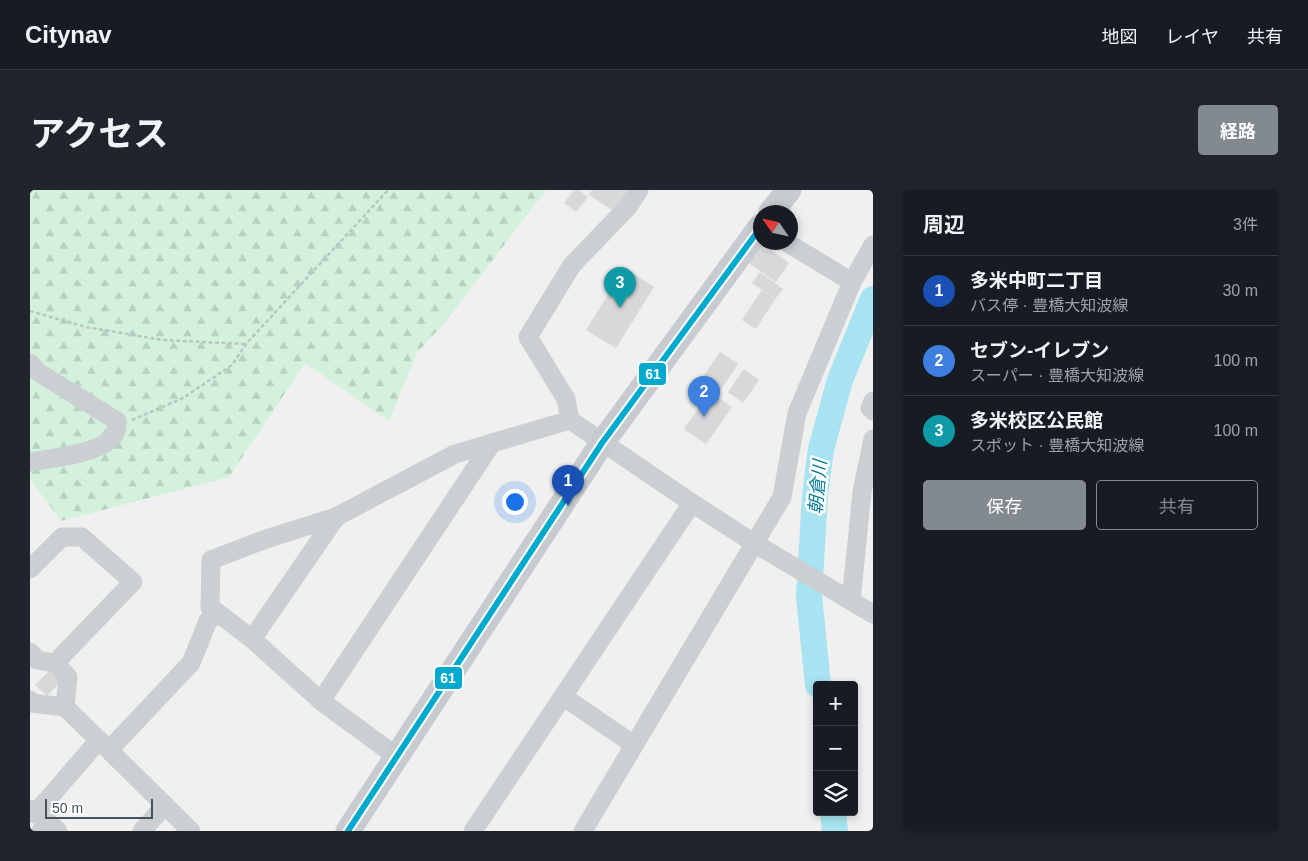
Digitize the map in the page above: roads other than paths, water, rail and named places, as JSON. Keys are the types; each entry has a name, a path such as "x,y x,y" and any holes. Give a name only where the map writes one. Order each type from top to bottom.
{"main road":[{"path":"777,205 789,190"},
{"path":"349,831 602,443 753,237"}],"street":[{"path":"640,190 628,207 572,265 528,337 566,399 570,420 754,543 873,614"},
{"path":"583,831 782,497 798,413 852,282 873,245"},
{"path":"798,249 852,282"},
{"path":"30,363 38,372 118,421 115,433 104,445 87,452 30,462"},
{"path":"873,402 870,408 873,411"},
{"path":"397,758 321,701 252,639 210,607 210,560 269,538 336,518 455,454 570,420"},
{"path":"845,597 867,495 873,439"},
{"path":"321,701 492,443"},
{"path":"473,831 692,503"},
{"path":"252,639 336,518"},
{"path":"30,569 62,537 82,537 133,582 55,663"},
{"path":"30,809 35,814 104,745 191,663 208,621 218,613"},
{"path":"30,652 37,660 55,663 68,677 65,706"},
{"path":"564,697 634,745"},
{"path":"30,702 65,706 191,831"},
{"path":"142,831 165,805"},
{"path":"40,831 49,823 58,831"}],"waterway":[{"name":"朝倉川","path":"818,681 809,596 815,495 821,449 840,380 873,299"},
{"name":"朝倉川","path":"833,816 835,831"}],"place":[{"name":"多米校区公民館","path":"620,308"},
{"name":"セブン-イレブン","path":"704,417"},
{"name":"多米中町二丁目","path":"568,506"}]}
